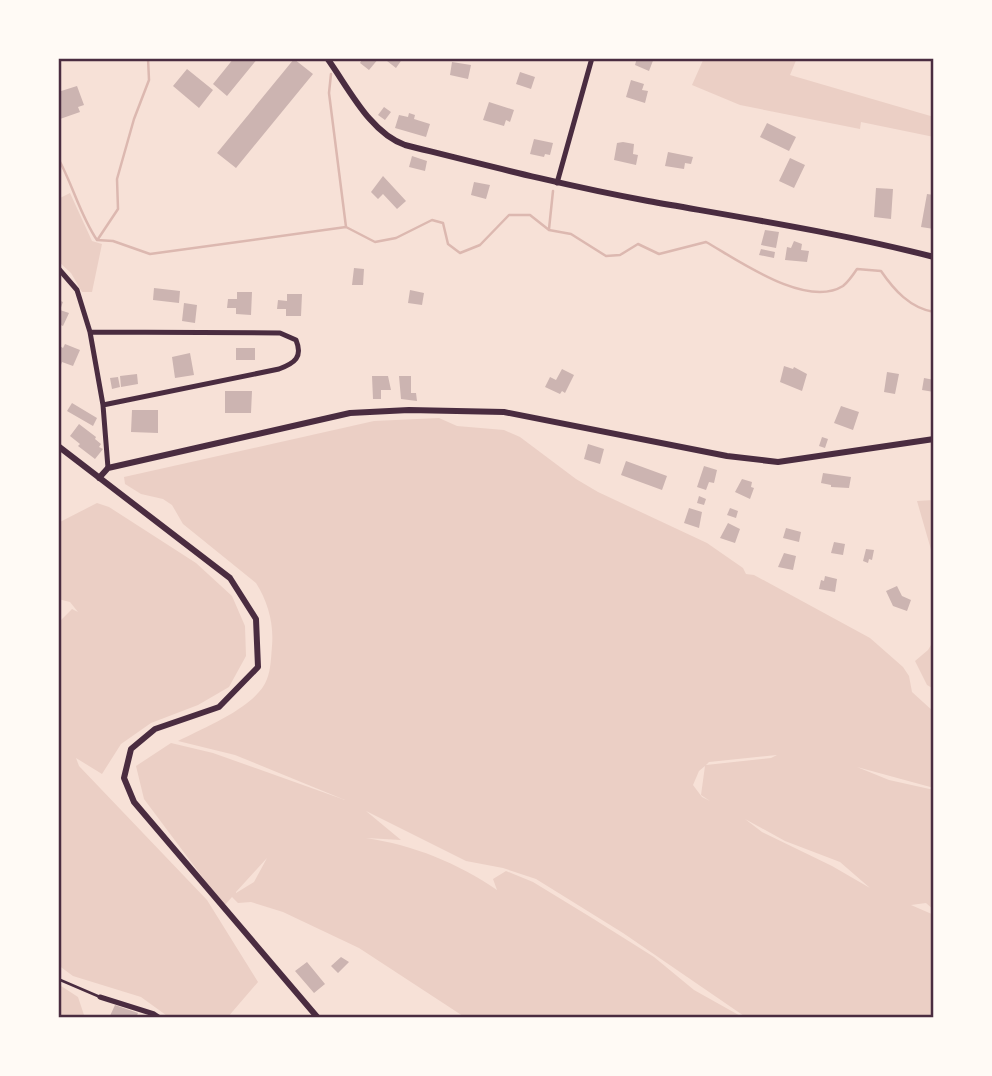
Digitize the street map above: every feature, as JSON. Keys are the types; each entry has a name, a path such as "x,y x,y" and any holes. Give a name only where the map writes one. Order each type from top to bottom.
{"street":[{"path":"327,58 376,127 394,142 557,183 789,224 934,257"},
{"path":"557,183 592,58"},
{"path":"58,268 77,290 90,332 103,405 108,468"},
{"path":"90,332 280,333 296,340 299,349 299,356 291,365 279,369 103,405"},
{"path":"99,478 108,468 350,413 409,410 504,412 727,456 778,462 934,439"},
{"path":"58,446 230,578 256,619 258,667 219,706 155,729 131,749 124,778 134,802 318,1018"},
{"path":"100,998 160,1018"}],"lane":[{"path":"58,979 100,998"}],"shaded area":[{"path":"704,58 797,58 790,75 934,117 934,137 861,122 860,129 740,105 692,85"},
{"path":"70,193 92,241 102,244 92,292 82,292 71,273 58,261 58,199"},
{"path":"439,418 457,426 504,430 520,437 598,492 707,543 743,568 746,574 754,575 870,638 903,667 909,676 912,692 934,712 934,788 857,767 889,780 934,790 934,910 926,903 911,905 934,915 934,1018 747,1018 623,933 536,879 503,868 466,861 366,811 401,840 366,838 401,845 434,856 467,871 497,890 493,879 506,871 533,882 654,957 694,990 744,1018 466,1018 359,948 283,912 251,902 238,903 232,897 224,906 144,799 136,766 171,743 213,753 345,800 235,755 178,741 228,716 261,689 270,667 271,621 267,605 256,583 183,524 172,505 163,499 141,494 125,484 124,477 374,421","holes":["777,755 771,758 706,765 709,762","705,766 701,795 710,801 702,797 693,785 699,771","745,819 785,841 840,862 870,888 762,832","267,858 254,882 236,892"]},
{"path":"934,500 934,560 917,501"},
{"path":"97,503 109,507 196,563 232,596 245,626 246,656 229,687 198,705 151,723 121,744 102,774 76,758 79,766 207,900 258,982 227,1018 170,1018 141,997 73,976 58,965 58,623 72,609 78,612 70,602 58,599 58,523"},
{"path":"934,640 934,689 927,685 915,661 928,650"},
{"path":"58,984 78,997 85,1018 58,1017"}],"building":[{"path":"234,58 258,58 227,96 213,84"},
{"path":"363,58 379,58 369,70 360,63"},
{"path":"389,58 403,58 396,68 387,61"},
{"path":"637,58 654,58 649,71 635,65"},
{"path":"294,59 313,74 236,168 217,153"},
{"path":"452,62 471,65 468,79 450,75"},
{"path":"187,69 213,90 199,108 173,86"},
{"path":"520,72 535,77 531,89 516,84"},
{"path":"631,80 644,84 642,90 648,91 645,103 626,97"},
{"path":"77,86 84,105 78,107 80,112 60,119 58,92"},
{"path":"489,102 514,110 510,122 506,120 504,126 483,120"},
{"path":"384,107 391,112 385,120 378,115"},
{"path":"409,113 415,115 414,119 430,124 426,137 395,128 399,115 408,117"},
{"path":"767,123 796,137 789,151 760,137"},
{"path":"534,139 553,143 550,155 545,154 544,157 530,154"},
{"path":"617,143 634,144 633,154 638,155 636,165 614,160"},
{"path":"668,152 693,157 691,164 685,163 684,169 665,166"},
{"path":"412,156 427,161 425,171 409,167"},
{"path":"790,158 805,165 794,188 779,181"},
{"path":"383,176 406,201 397,209 383,194 378,199 371,192"},
{"path":"474,182 490,185 486,199 471,195"},
{"path":"876,188 893,189 891,219 874,217"},
{"path":"927,194 934,195 934,229 921,227"},
{"path":"765,230 779,232 776,248 761,245"},
{"path":"794,241 802,244 801,250 809,251 807,262 785,260 787,247 791,248"},
{"path":"761,249 775,252 774,258 759,255"},
{"path":"354,268 364,269 363,285 352,285"},
{"path":"154,288 180,291 179,303 153,300"},
{"path":"410,290 424,293 422,305 408,303"},
{"path":"237,292 252,292 251,315 236,314 236,308 227,308 228,299 237,299"},
{"path":"287,294 302,294 301,316 286,316 286,309 277,309 278,300 287,301"},
{"path":"58,300 63,302 60,310 69,313 63,326 58,324"},
{"path":"184,303 197,305 195,323 182,321"},
{"path":"65,344 80,350 73,366 62,362 60,368 58,345 63,348"},
{"path":"236,348 255,348 255,360 236,360"},
{"path":"190,353 194,375 175,378 172,357"},
{"path":"784,366 794,367 807,374 802,391 780,382"},
{"path":"562,369 574,375 565,393 562,391 560,394 545,387 550,377 556,380"},
{"path":"887,372 899,374 895,394 884,392"},
{"path":"137,374 138,384 121,387 120,376"},
{"path":"372,376 388,376 391,390 381,390 381,399 373,399"},
{"path":"399,376 411,376 411,393 416,393 417,401 401,399"},
{"path":"118,377 120,387 112,389 110,378"},
{"path":"924,378 934,380 934,392 922,390"},
{"path":"225,391 252,391 251,413 225,413"},
{"path":"72,403 97,418 93,426 67,411"},
{"path":"841,406 859,412 853,430 834,423"},
{"path":"132,410 158,410 158,433 131,432"},
{"path":"79,424 101,444 99,447 103,449 95,459 70,436"},
{"path":"822,437 828,439 825,448 819,446"},
{"path":"588,444 604,449 600,464 584,459"},
{"path":"626,461 667,476 662,490 621,475"},
{"path":"704,466 717,470 714,483 709,482 706,490 697,487"},
{"path":"823,473 851,477 849,488 831,487 821,483"},
{"path":"742,479 752,482 751,487 754,488 750,499 735,492"},
{"path":"699,496 706,499 704,505 697,503"},
{"path":"689,508 702,512 699,528 684,523"},
{"path":"730,508 738,511 736,518 727,515"},
{"path":"728,523 740,529 735,543 720,538"},
{"path":"786,528 801,532 799,542 783,538"},
{"path":"834,542 845,544 843,555 831,553"},
{"path":"866,549 874,550 872,560 869,559 868,563 863,561"},
{"path":"784,553 796,556 793,570 778,567"},
{"path":"825,576 837,579 835,592 819,589"},
{"path":"897,586 902,596 911,600 907,611 893,606 886,591"},
{"path":"341,957 349,962 338,973 331,966"},
{"path":"307,962 325,984 314,993 295,971"},
{"path":"115,1005 138,1013 136,1018 109,1018"}],"waterway":[{"path":"98,239 118,209 117,179 134,119 149,80 148,58"},
{"path":"331,74 329,93 346,227"},
{"path":"58,158 97,240 113,241 150,254 346,227 375,242 396,238 432,220 443,223 448,244 460,253 480,245 509,215 530,215 549,230 571,234 606,256 620,255 638,244 659,254 706,242 773,279 810,291 828,291 843,286 857,269 881,271 903,297 917,307 934,312"},
{"path":"549,229 553,191"}]}
